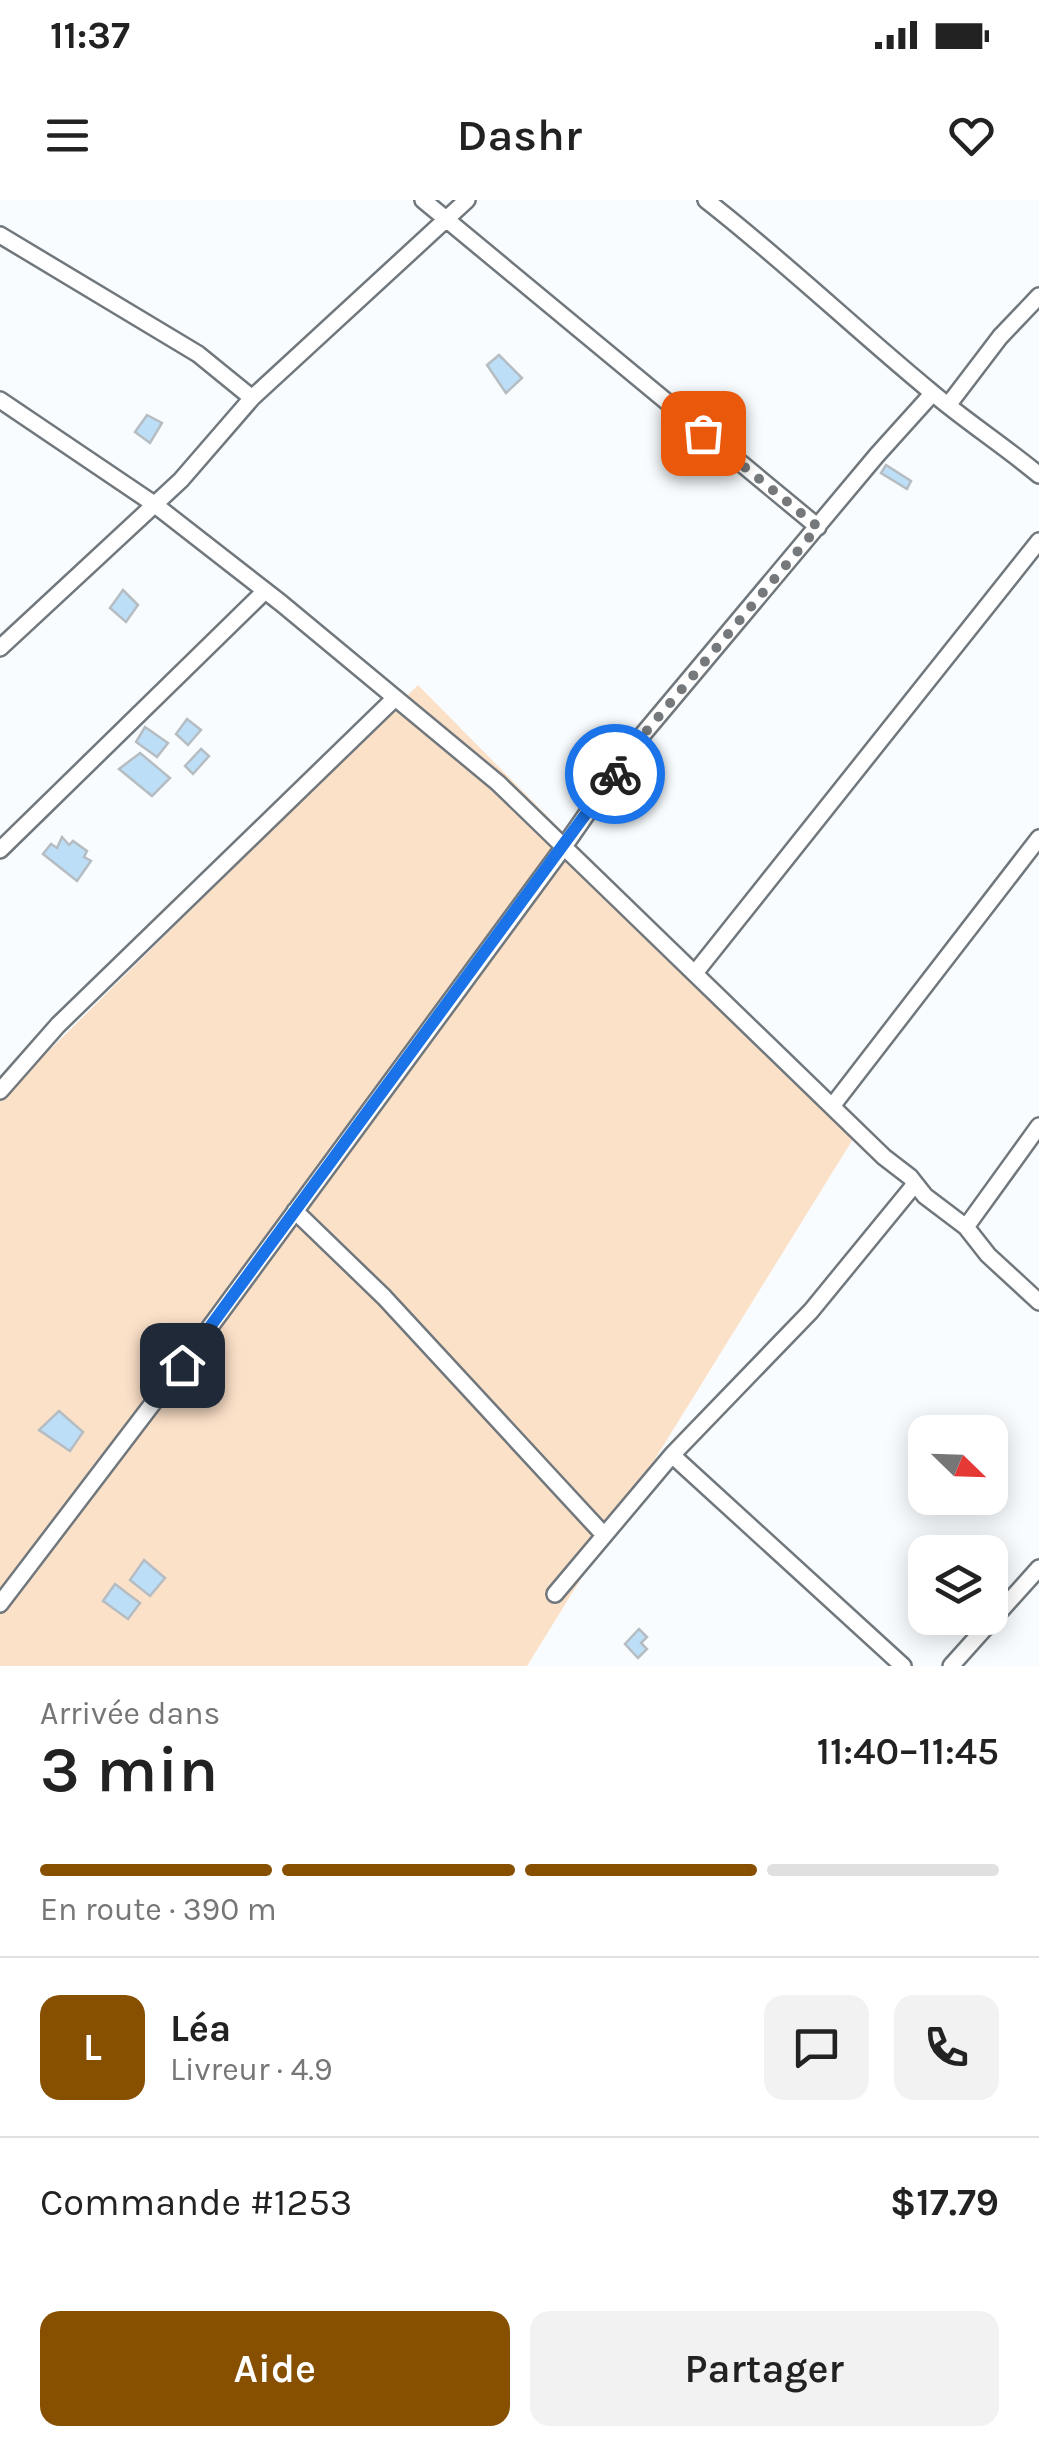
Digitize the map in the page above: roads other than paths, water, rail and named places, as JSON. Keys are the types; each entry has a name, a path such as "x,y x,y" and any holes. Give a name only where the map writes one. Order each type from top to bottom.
{"street":[{"path":"423,200 818,527"},
{"path":"0,648 181,480 252,398 467,200"},
{"path":"706,200 932,394 1039,475"},
{"path":"0,235 198,354 252,398"},
{"path":"949,404 1000,337 1039,296"},
{"path":"0,1604 295,1211 639,740 932,394"},
{"path":"0,400 154,504 498,783 925,1196 966,1227 988,1255 1039,1302"},
{"path":"695,973 1039,541"},
{"path":"0,850 265,591"},
{"path":"0,1091 58,1025 394,699"},
{"path":"832,1105 1039,838"},
{"path":"966,1227 1039,1126"},
{"path":"555,1594 672,1454 811,1311 915,1184"},
{"path":"295,1211 384,1297 604,1535"},
{"path":"672,1454 902,1666"},
{"path":"954,1665 1039,1568"}]}
